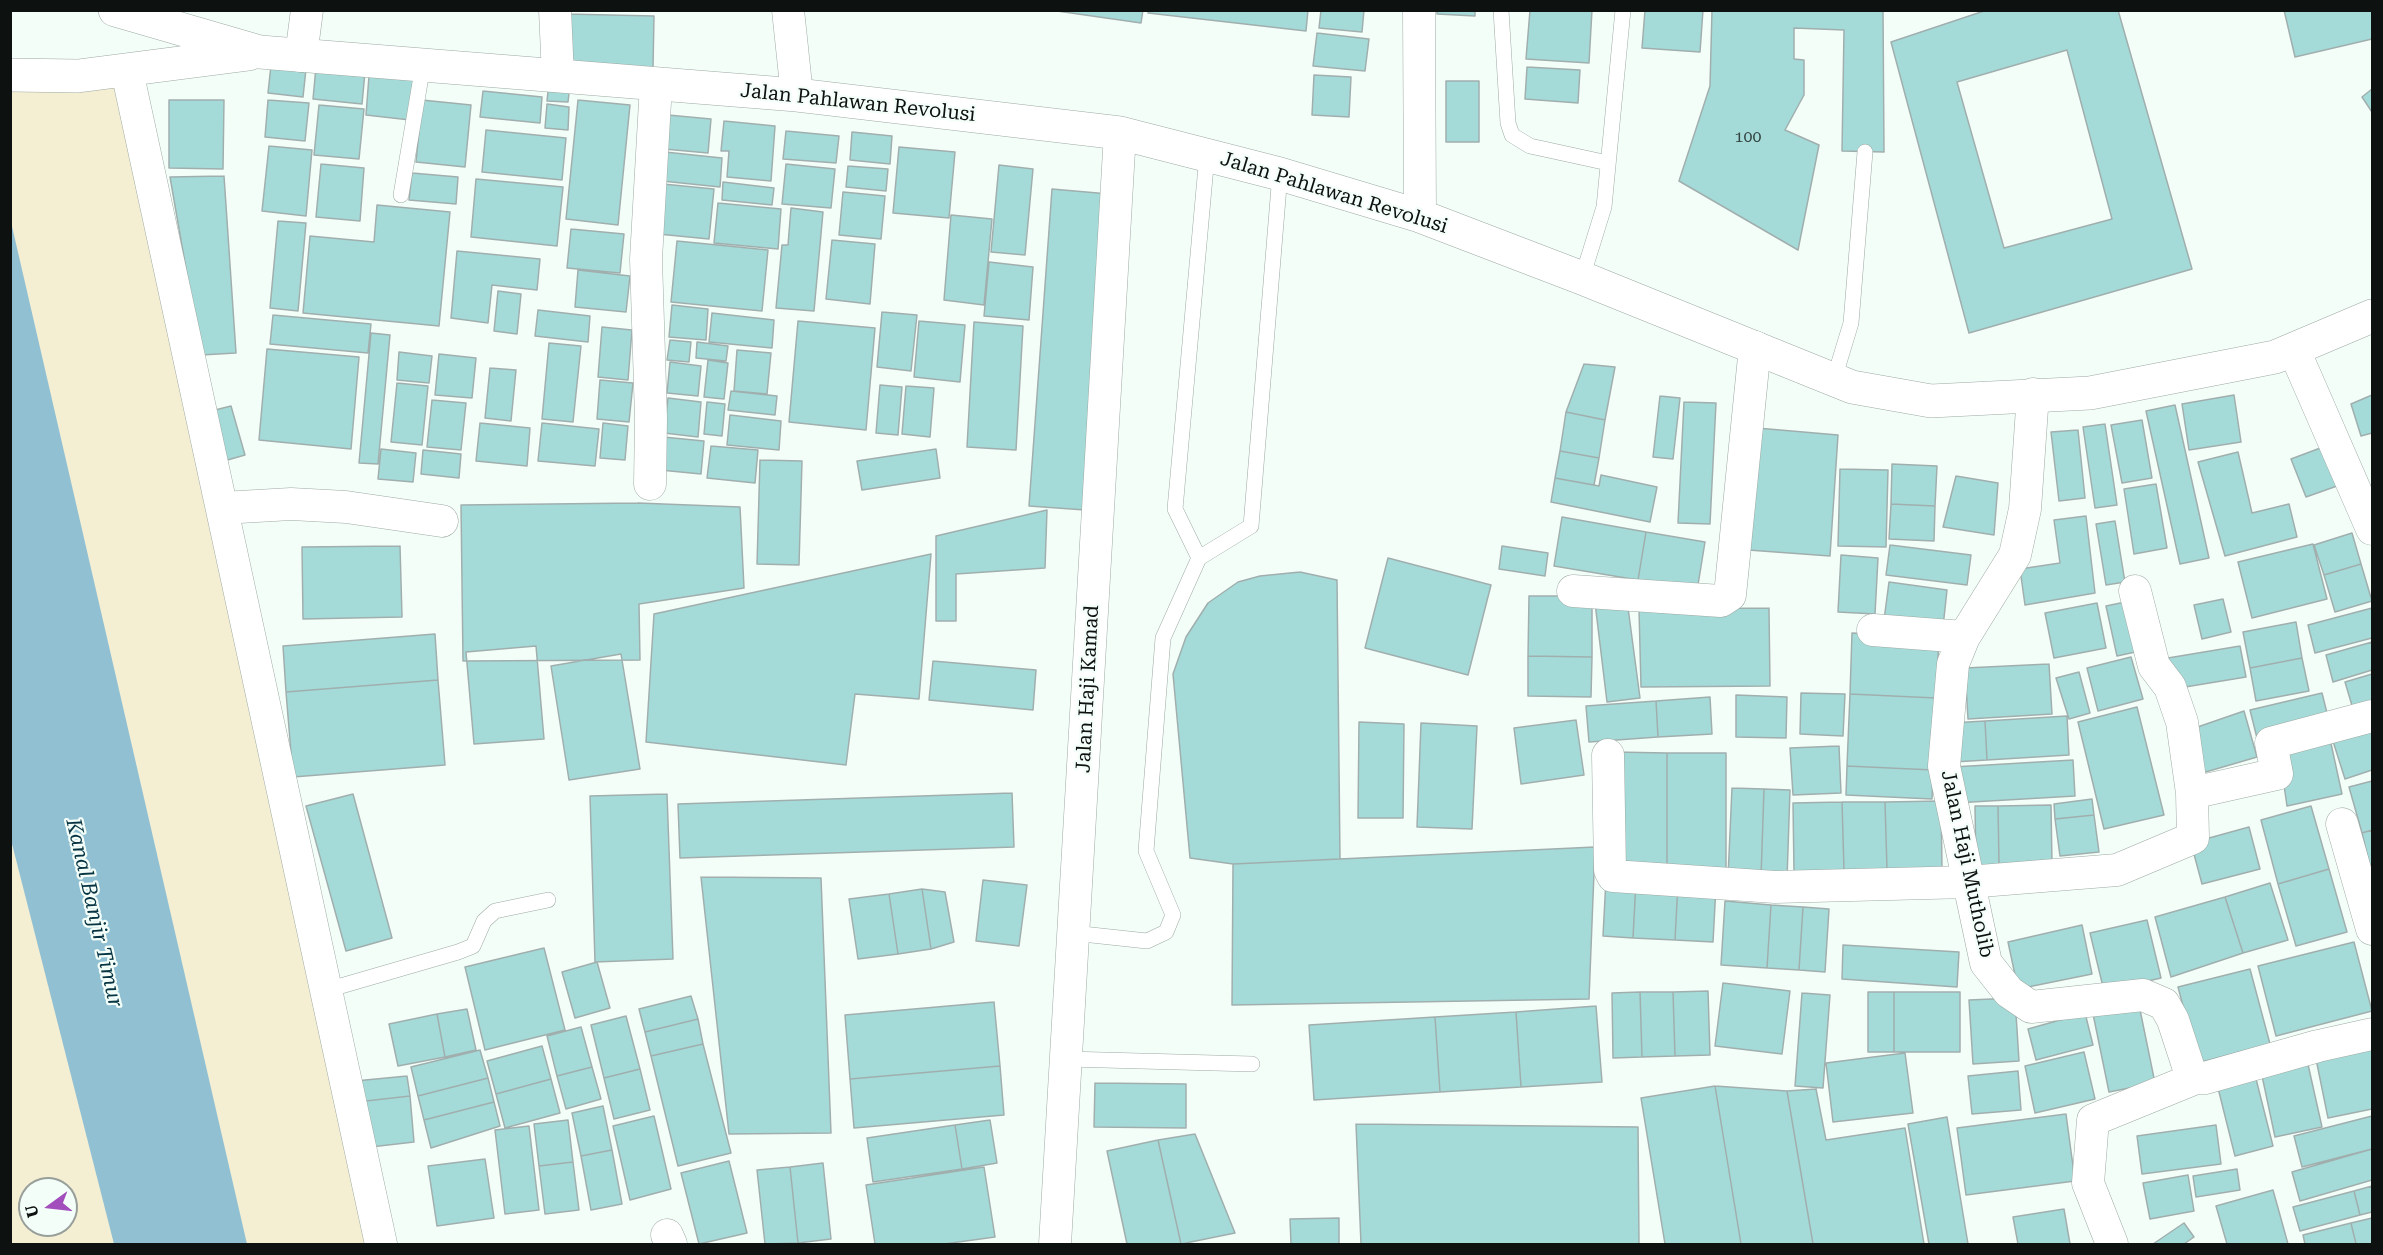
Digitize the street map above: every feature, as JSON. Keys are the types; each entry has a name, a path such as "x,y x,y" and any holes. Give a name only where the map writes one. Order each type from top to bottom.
{"main road":[{"name":"Jalan Pahlawan Revolusi","path":"124,12 260,52 797,95 1120,133 1280,174 1420,216 1582,278 1852,387 1931,400 2090,393 2275,357 2373,316"},
{"name":"Jalan Pahlawan Revolusi","path":"10,75 78,76 260,52"}],"street":[{"path":"302,56 307,10"},
{"path":"555,10 558,76"},
{"path":"788,10 797,95"},
{"path":"1419,10 1420,216"},
{"path":"127,71 381,1245"},
{"path":"650,484 651,418 646,259 656,84"},
{"name":"Jalan Haji Kamad","path":"1054,1245 1120,133"},
{"path":"1573,591 1721,601 1730,595 1755,347"},
{"path":"2294,351 2373,529"},
{"name":"Jalan Haji Mutholib","path":"2033,394 2025,509 2015,555 1964,637 1953,664 1944,766 1986,963 2009,992 2031,1007 2143,995 2164,1004 2173,1020 2190,1072 2196,1078"},
{"path":"222,508 302,504 346,507 442,521"},
{"path":"1608,755 1610,870 1613,876 1775,887 1968,882 2117,870 2193,838 2192,793 2182,722 2170,687 2154,666 2135,591"},
{"path":"1873,630 1964,637"},
{"path":"2192,793 2277,774 2271,743 2373,717"},
{"path":"2342,824 2373,929"},
{"path":"2112,1245 2088,1183 2092,1120 2196,1078 2205,1078 2318,1046 2373,1034"}],"lane":[{"path":"1501,10 1508,123 1512,135 1530,146 1608,163"},
{"path":"1582,278 1604,207 1623,10"},
{"path":"401,195 423,65"},
{"path":"1834,379 1851,323 1865,152"},
{"path":"1199,558 1175,509 1207,155"},
{"path":"1073,933 1147,941 1166,932 1173,915 1146,851 1163,638 1199,558 1251,526 1280,174"},
{"path":"327,990 473,946 484,921 495,911 548,900"},
{"path":"1065,1059 1252,1064"}],"shaded area":[{"path":"127,71 382,1244 11,1244 11,75"}],"water":[{"name":"Kanal Banjir Timur","path":"10,222 247,1244 114,1244 11,840"}],"building":[{"path":"1050,10 1143,10 1141,23"},
{"path":"1149,10 1308,10 1306,31 1148,13"},
{"path":"1321,10 1364,10 1362,32 1319,28"},
{"path":"1437,10 1475,10 1475,16 1437,14"},
{"path":"1530,10 1592,10 1589,63 1526,59"},
{"path":"1645,10 1703,10 1700,52 1642,48"},
{"path":"1712,10 1883,10 1884,152 1842,151 1844,30 1794,28 1794,59 1804,60 1804,95 1785,130 1819,145 1798,250 1679,181 1710,86"},
{"path":"1987,10 2118,10 2192,269 1969,333 1891,42","holes":["2067,50 2112,219 2004,248 1957,82"]},
{"path":"2284,10 2372,10 2372,39 2295,57"},
{"path":"567,14 654,16 653,68 565,66"},
{"path":"1317,33 1369,39 1365,71 1313,66"},
{"path":"271,65 306,69 303,97 268,93"},
{"path":"316,67 365,72 362,104 313,99"},
{"path":"1527,67 1580,70 1578,103 1525,99"},
{"path":"1314,75 1351,77 1349,117 1312,115"},
{"path":"369,76 413,80 410,120 366,115"},
{"path":"1446,81 1479,81 1479,142 1446,142"},
{"path":"549,82 570,84 568,102 547,101"},
{"path":"2372,89 2372,112 2362,97"},
{"path":"483,91 542,97 540,123 480,117"},
{"path":"169,100 224,100 223,169 169,168"},
{"path":"268,100 309,103 305,141 265,137"},
{"path":"422,100 471,105 465,167 416,162"},
{"path":"578,100 630,105 618,225 566,219"},
{"path":"547,104 569,107 568,130 545,128"},
{"path":"319,105 364,109 359,159 314,155"},
{"path":"668,115 711,119 708,153 664,149"},
{"path":"724,121 775,126 771,181 727,177 729,151 721,151"},
{"path":"486,130 566,138 562,180 482,172"},
{"path":"786,131 839,136 836,163 783,159"},
{"path":"852,132 892,136 890,164 850,160"},
{"path":"269,146 312,150 306,216 262,211"},
{"path":"899,147 955,152 949,218 893,213"},
{"path":"665,152 722,158 720,187 662,181"},
{"path":"321,164 364,168 360,221 316,217"},
{"path":"786,164 835,169 831,208 782,204"},
{"path":"999,165 1033,169 1025,255 991,252"},
{"path":"848,166 888,169 886,191 846,187"},
{"path":"412,173 458,177 456,204 409,200"},
{"path":"224,176 236,353 201,355 170,177"},
{"path":"476,179 563,187 557,246 471,237"},
{"path":"723,182 774,188 772,205 722,200"},
{"path":"663,184 714,189 709,239 658,234"},
{"path":"1052,189 1109,194 1085,510 1029,506"},
{"path":"843,192 885,196 881,239 839,235"},
{"path":"718,203 781,209 778,249 714,243"},
{"path":"377,205 450,212 439,326 303,313 310,236 374,242"},
{"path":"791,208 823,212 814,311 776,308 782,245 788,245"},
{"path":"951,215 992,219 984,305 944,300"},
{"path":"278,221 306,223 298,311 270,308"},
{"path":"571,229 624,234 620,273 567,268"},
{"path":"832,240 875,244 870,304 826,299"},
{"path":"677,241 768,250 762,311 671,302"},
{"path":"457,251 540,259 537,290 492,285 488,323 451,318"},
{"path":"989,262 1033,267 1029,320 984,316"},
{"path":"578,270 630,276 626,312 575,307"},
{"path":"498,291 521,294 517,334 494,331"},
{"path":"672,305 708,309 706,340 669,337"},
{"path":"538,310 590,316 588,342 535,336"},
{"path":"882,312 917,315 911,371 877,367"},
{"path":"712,313 774,320 772,348 709,342"},
{"path":"273,315 371,324 368,353 270,344"},
{"path":"798,321 875,328 866,430 789,422"},
{"path":"919,321 965,325 960,382 914,377"},
{"path":"974,322 1023,326 1016,450 967,447"},
{"path":"602,327 632,330 628,380 598,377"},
{"path":"371,333 390,335 378,464 359,463"},
{"path":"670,340 691,342 689,362 667,360"},
{"path":"697,342 728,346 726,361 696,358"},
{"path":"549,343 581,346 573,422 542,419"},
{"path":"267,349 359,357 351,449 259,440"},
{"path":"737,350 771,353 767,394 734,391"},
{"path":"399,352 432,356 429,383 397,380"},
{"path":"439,354 476,358 472,398 435,395"},
{"path":"708,360 728,363 724,399 704,397"},
{"path":"670,362 701,366 698,396 667,393"},
{"path":"1584,364 1615,367 1605,420 1566,412"},
{"path":"490,368 516,370 511,421 485,418"},
{"path":"600,380 633,383 629,422 597,419"},
{"path":"397,383 428,386 422,445 391,442"},
{"path":"880,385 902,387 898,435 876,433"},
{"path":"906,386 934,388 930,437 902,434"},
{"path":"731,391 777,396 775,415 728,410"},
{"path":"2234,395 2241,442 2189,450 2182,404"},
{"path":"2372,395 2372,433 2361,436 2351,404"},
{"path":"1660,396 1680,398 1673,459 1653,457"},
{"path":"668,398 701,402 698,437 664,433"},
{"path":"432,400 466,403 461,450 427,447"},
{"path":"707,402 725,404 722,436 704,434"},
{"path":"1684,402 1716,403 1710,524 1678,523"},
{"path":"2175,405 2209,558 2180,564 2146,411"},
{"path":"231,406 245,455 217,463 203,413"},
{"path":"1566,412 1605,420 1599,458 1560,451"},
{"path":"730,415 781,421 779,450 727,445"},
{"path":"2142,420 2152,478 2122,483 2111,425"},
{"path":"480,423 530,428 527,466 476,461"},
{"path":"542,423 599,429 595,466 538,461"},
{"path":"603,423 628,426 625,460 600,458"},
{"path":"2105,424 2117,505 2095,508 2083,427"},
{"path":"1757,428 1838,435 1830,556 1748,550"},
{"path":"2078,430 2085,498 2059,501 2051,432"},
{"path":"663,437 704,441 701,474 660,470"},
{"path":"711,446 758,450 755,483 707,478"},
{"path":"2323,447 2337,486 2306,497 2291,459"},
{"path":"381,449 416,453 413,482 378,479"},
{"path":"936,449 940,478 862,490 857,461"},
{"path":"423,450 461,454 459,478 421,474"},
{"path":"1560,451 1599,458 1594,485 1555,478"},
{"path":"2238,452 2252,513 2289,504 2297,537 2225,556 2198,462"},
{"path":"760,460 802,461 799,565 757,564"},
{"path":"1892,464 1937,466 1935,506 1891,504"},
{"path":"1840,469 1888,470 1886,547 1838,546"},
{"path":"1601,475 1657,487 1650,522 1551,502 1555,478 1599,486"},
{"path":"1956,476 1998,483 1994,535 1943,527"},
{"path":"2156,484 2167,548 2134,554 2124,489"},
{"path":"638,503 740,507 744,588 639,604 640,660 463,661 461,505"},
{"path":"1891,504 1935,506 1934,541 1889,539"},
{"path":"1047,510 1045,568 956,574 956,621 936,621 936,536"},
{"path":"2086,516 2095,593 2025,605 2020,569 2060,563 2054,520"},
{"path":"1562,517 1646,532 1638,580 1554,566"},
{"path":"2115,521 2125,582 2106,585 2096,524"},
{"path":"1646,532 1705,542 1697,591 1638,580"},
{"path":"2352,533 2361,564 2324,575 2314,545"},
{"path":"2313,544 2327,599 2252,618 2238,562"},
{"path":"1890,545 1971,555 1967,585 1886,575"},
{"path":"400,546 402,617 303,619 302,547"},
{"path":"1502,546 1548,553 1545,576 1499,569"},
{"path":"931,554 919,699 855,694 846,765 646,742 654,614"},
{"path":"1841,555 1878,558 1875,614 1838,612"},
{"path":"1388,558 1491,585 1468,675 1365,648"},
{"path":"2361,564 2372,601 2335,612 2324,575"},
{"path":"1300,572 1337,580 1340,859 1233,864 1190,858 1173,674 1186,637 1208,603 1238,582 1260,576"},
{"path":"1889,582 1947,590 1943,627 1884,620"},
{"path":"1529,596 1592,596 1592,657 1528,656"},
{"path":"2223,599 2231,632 2202,639 2194,605"},
{"path":"1627,600 1640,698 1607,702 1595,603"},
{"path":"2130,601 2140,651 2117,656 2106,606"},
{"path":"2097,603 2106,648 2054,658 2045,613"},
{"path":"1769,608 1770,686 1641,687 1639,609"},
{"path":"2372,608 2372,638 2315,653 2308,625"},
{"path":"2296,622 2302,658 2250,668 2243,632"},
{"path":"1852,633 1939,637 1936,698 1850,694"},
{"path":"435,634 438,680 286,692 283,646"},
{"path":"2372,642 2372,670 2333,682 2326,655"},
{"path":"536,646 544,739 474,744 466,652"},
{"path":"2240,646 2246,677 2173,689 2168,658"},
{"path":"621,654 640,769 569,780 551,666"},
{"path":"1528,656 1592,657 1591,697 1528,696"},
{"path":"2131,657 2143,699 2098,711 2087,668"},
{"path":"2302,658 2309,691 2256,701 2250,668"},
{"path":"933,661 1036,670 1033,710 929,700"},
{"path":"2049,664 2052,714 1968,719 1965,668"},
{"path":"2079,672 2090,713 2069,719 2056,678"},
{"path":"2372,674 2372,714 2356,719 2345,682"},
{"path":"438,680 445,765 293,777 286,692"},
{"path":"1801,693 1845,694 1843,736 1800,734"},
{"path":"2322,693 2330,725 2258,742 2250,710"},
{"path":"1850,694 1936,698 1933,770 1847,766"},
{"path":"1736,695 1787,697 1786,738 1736,737"},
{"path":"1710,697 1712,734 1658,737 1656,701"},
{"path":"1656,701 1658,737 1589,742 1586,706"},
{"path":"2137,707 2164,815 2104,829 2078,722"},
{"path":"2244,711 2257,757 2192,776 2186,731"},
{"path":"2067,716 2069,755 1987,760 1985,721"},
{"path":"1576,720 1584,775 1521,784 1514,728"},
{"path":"1985,721 1987,760 1953,762 1951,723"},
{"path":"1359,722 1404,724 1403,818 1358,818"},
{"path":"2372,722 2372,770 2345,779 2331,735"},
{"path":"1421,723 1477,726 1472,829 1417,827"},
{"path":"2330,739 2342,794 2287,806 2279,751"},
{"path":"1839,746 1841,793 1793,795 1790,748"},
{"path":"1614,752 1667,753 1667,874 1614,874"},
{"path":"1667,753 1726,753 1726,874 1667,874"},
{"path":"2073,760 2075,796 1955,803 1953,767"},
{"path":"1847,766 1933,770 1932,799 1846,795"},
{"path":"2372,781 2372,830 2362,833 2349,787"},
{"path":"1732,788 1764,789 1761,878 1728,877"},
{"path":"1764,789 1790,790 1787,879 1761,878"},
{"path":"1012,793 1014,847 680,858 678,804"},
{"path":"353,794 392,938 346,951 306,806"},
{"path":"667,794 673,959 595,962 590,796"},
{"path":"2092,799 2094,815 2055,819 2054,804"},
{"path":"1941,801 1942,869 1887,870 1885,802"},
{"path":"1842,802 1844,871 1794,872 1793,803"},
{"path":"1842,802 1885,802 1887,870 1844,871"},
{"path":"2051,805 2052,864 1999,865 1998,806"},
{"path":"1975,806 1998,806 1999,865 1976,866"},
{"path":"2311,806 2329,869 2278,884 2261,820"},
{"path":"2094,815 2099,852 2060,856 2055,819"},
{"path":"2249,827 2260,869 2202,884 2191,843"},
{"path":"2372,830 2372,875 2362,833"},
{"path":"1595,847 1589,999 1232,1005 1233,864"},
{"path":"2329,869 2347,932 2296,946 2278,884"},
{"path":"701,877 821,878 831,1133 729,1134"},
{"path":"1606,879 1636,881 1633,938 1603,936"},
{"path":"983,880 1027,885 1019,946 976,941"},
{"path":"1636,881 1678,883 1675,940 1633,938"},
{"path":"1678,883 1716,886 1713,942 1675,940"},
{"path":"2270,883 2288,940 2243,953 2225,897"},
{"path":"922,889 945,892 954,942 931,949"},
{"path":"922,889 931,949 898,954 889,894"},
{"path":"889,894 898,954 858,959 849,899"},
{"path":"2225,897 2243,953 2171,977 2155,917"},
{"path":"1725,901 1771,905 1767,968 1721,965"},
{"path":"1771,905 1803,907 1799,970 1767,968"},
{"path":"1803,907 1829,909 1825,972 1799,970"},
{"path":"2147,920 2161,978 2104,991 2090,933"},
{"path":"2082,925 2092,974 2018,989 2008,942"},
{"path":"2354,942 2372,1011 2276,1036 2258,966"},
{"path":"1843,945 1959,952 1957,987 1842,979"},
{"path":"544,948 565,1030 485,1050 465,967"},
{"path":"597,962 610,1008 575,1018 562,972"},
{"path":"2250,969 2270,1044 2198,1063 2178,987"},
{"path":"1723,983 1790,991 1782,1054 1715,1046"},
{"path":"1708,991 1710,1055 1675,1056 1673,992"},
{"path":"1640,992 1673,992 1675,1056 1642,1057"},
{"path":"1640,992 1642,1057 1613,1058 1612,993"},
{"path":"1868,992 1894,992 1894,1052 1868,1052"},
{"path":"1894,992 1960,992 1960,1052 1894,1052"},
{"path":"1802,993 1830,995 1823,1088 1795,1086"},
{"path":"691,996 698,1019 645,1032 639,1009"},
{"path":"2015,998 2019,1061 1973,1064 1969,1000"},
{"path":"2138,1000 2155,1083 2109,1092 2092,1009"},
{"path":"994,1002 1000,1066 850,1079 845,1015"},
{"path":"1596,1006 1602,1082 1521,1087 1516,1012"},
{"path":"467,1009 476,1050 445,1057 437,1014"},
{"path":"1516,1012 1521,1087 1440,1092 1435,1017"},
{"path":"2085,1013 2093,1045 2036,1060 2028,1029"},
{"path":"437,1014 445,1057 398,1066 389,1024"},
{"path":"626,1016 640,1069 604,1078 591,1025"},
{"path":"1435,1017 1440,1092 1314,1100 1309,1025"},
{"path":"698,1019 703,1044 651,1056 645,1032"},
{"path":"581,1027 592,1067 557,1076 547,1036"},
{"path":"703,1044 731,1153 678,1166 651,1056"},
{"path":"542,1046 551,1079 496,1094 487,1061"},
{"path":"2372,1048 2372,1109 2328,1118 2316,1059"},
{"path":"480,1050 488,1078 418,1096 411,1067"},
{"path":"2084,1052 2095,1099 2035,1113 2025,1066"},
{"path":"1905,1053 1913,1113 1833,1122 1826,1063"},
{"path":"2307,1060 2322,1127 2275,1137 2261,1071"},
{"path":"1000,1066 1004,1115 854,1128 850,1079"},
{"path":"592,1067 601,1099 566,1109 557,1076"},
{"path":"640,1069 650,1110 614,1119 604,1078"},
{"path":"2018,1071 2021,1110 1972,1114 1968,1076"},
{"path":"2254,1071 2273,1146 2235,1156 2216,1080"},
{"path":"407,1076 410,1096 357,1102 355,1081"},
{"path":"488,1078 494,1102 424,1120 418,1096"},
{"path":"551,1079 560,1113 505,1128 496,1094"},
{"path":"1095,1083 1186,1084 1186,1128 1094,1127"},
{"path":"1715,1086 1787,1091 1813,1244 1741,1244"},
{"path":"1715,1086 1741,1244 1665,1244 1641,1098"},
{"path":"1816,1089 1826,1140 1905,1128 1924,1244 1813,1244 1787,1091"},
{"path":"410,1096 414,1142 362,1148 357,1102"},
{"path":"494,1102 500,1126 431,1148 424,1120"},
{"path":"603,1106 612,1150 581,1156 572,1113"},
{"path":"2066,1114 2075,1181 1966,1195 1957,1128"},
{"path":"654,1116 671,1189 630,1200 613,1126"},
{"path":"2372,1116 2372,1149 2302,1167 2294,1136"},
{"path":"1947,1117 1968,1244 1929,1244 1908,1124"},
{"path":"568,1120 573,1162 539,1166 534,1124"},
{"path":"990,1120 997,1163 962,1169 955,1125"},
{"path":"1356,1124 1638,1127 1639,1244 1361,1244"},
{"path":"955,1125 962,1169 873,1182 867,1138"},
{"path":"2216,1125 2221,1164 2142,1174 2137,1136"},
{"path":"529,1126 539,1210 505,1214 495,1130"},
{"path":"1195,1134 1235,1233 1181,1244 1158,1140"},
{"path":"1158,1140 1181,1244 1127,1244 1107,1151"},
{"path":"2372,1149 2372,1180 2300,1201 2292,1172"},
{"path":"612,1150 622,1204 591,1210 581,1156"},
{"path":"485,1159 494,1218 437,1226 428,1166"},
{"path":"729,1161 747,1233 699,1244 681,1173"},
{"path":"573,1162 579,1210 545,1214 539,1166"},
{"path":"823,1163 831,1239 798,1243 790,1167"},
{"path":"790,1167 798,1243 765,1244 757,1170"},
{"path":"984,1167 995,1237 944,1244 875,1244 866,1185"},
{"path":"2237,1169 2240,1190 2196,1197 2193,1176"},
{"path":"2188,1175 2194,1211 2150,1219 2143,1183"},
{"path":"2372,1186 2372,1212 2360,1215 2354,1191"},
{"path":"2273,1190 2288,1244 2227,1244 2216,1206"},
{"path":"2354,1191 2360,1215 2300,1231 2293,1207"},
{"path":"2064,1209 2070,1244 2018,1244 2013,1217"},
{"path":"1339,1218 1339,1244 1291,1244 1290,1219"},
{"path":"2372,1218 2372,1244 2356,1244 2351,1223"},
{"path":"2184,1223 2194,1237 2184,1244 2153,1244"},
{"path":"2351,1223 2356,1244 2305,1244 2303,1235"}]}
